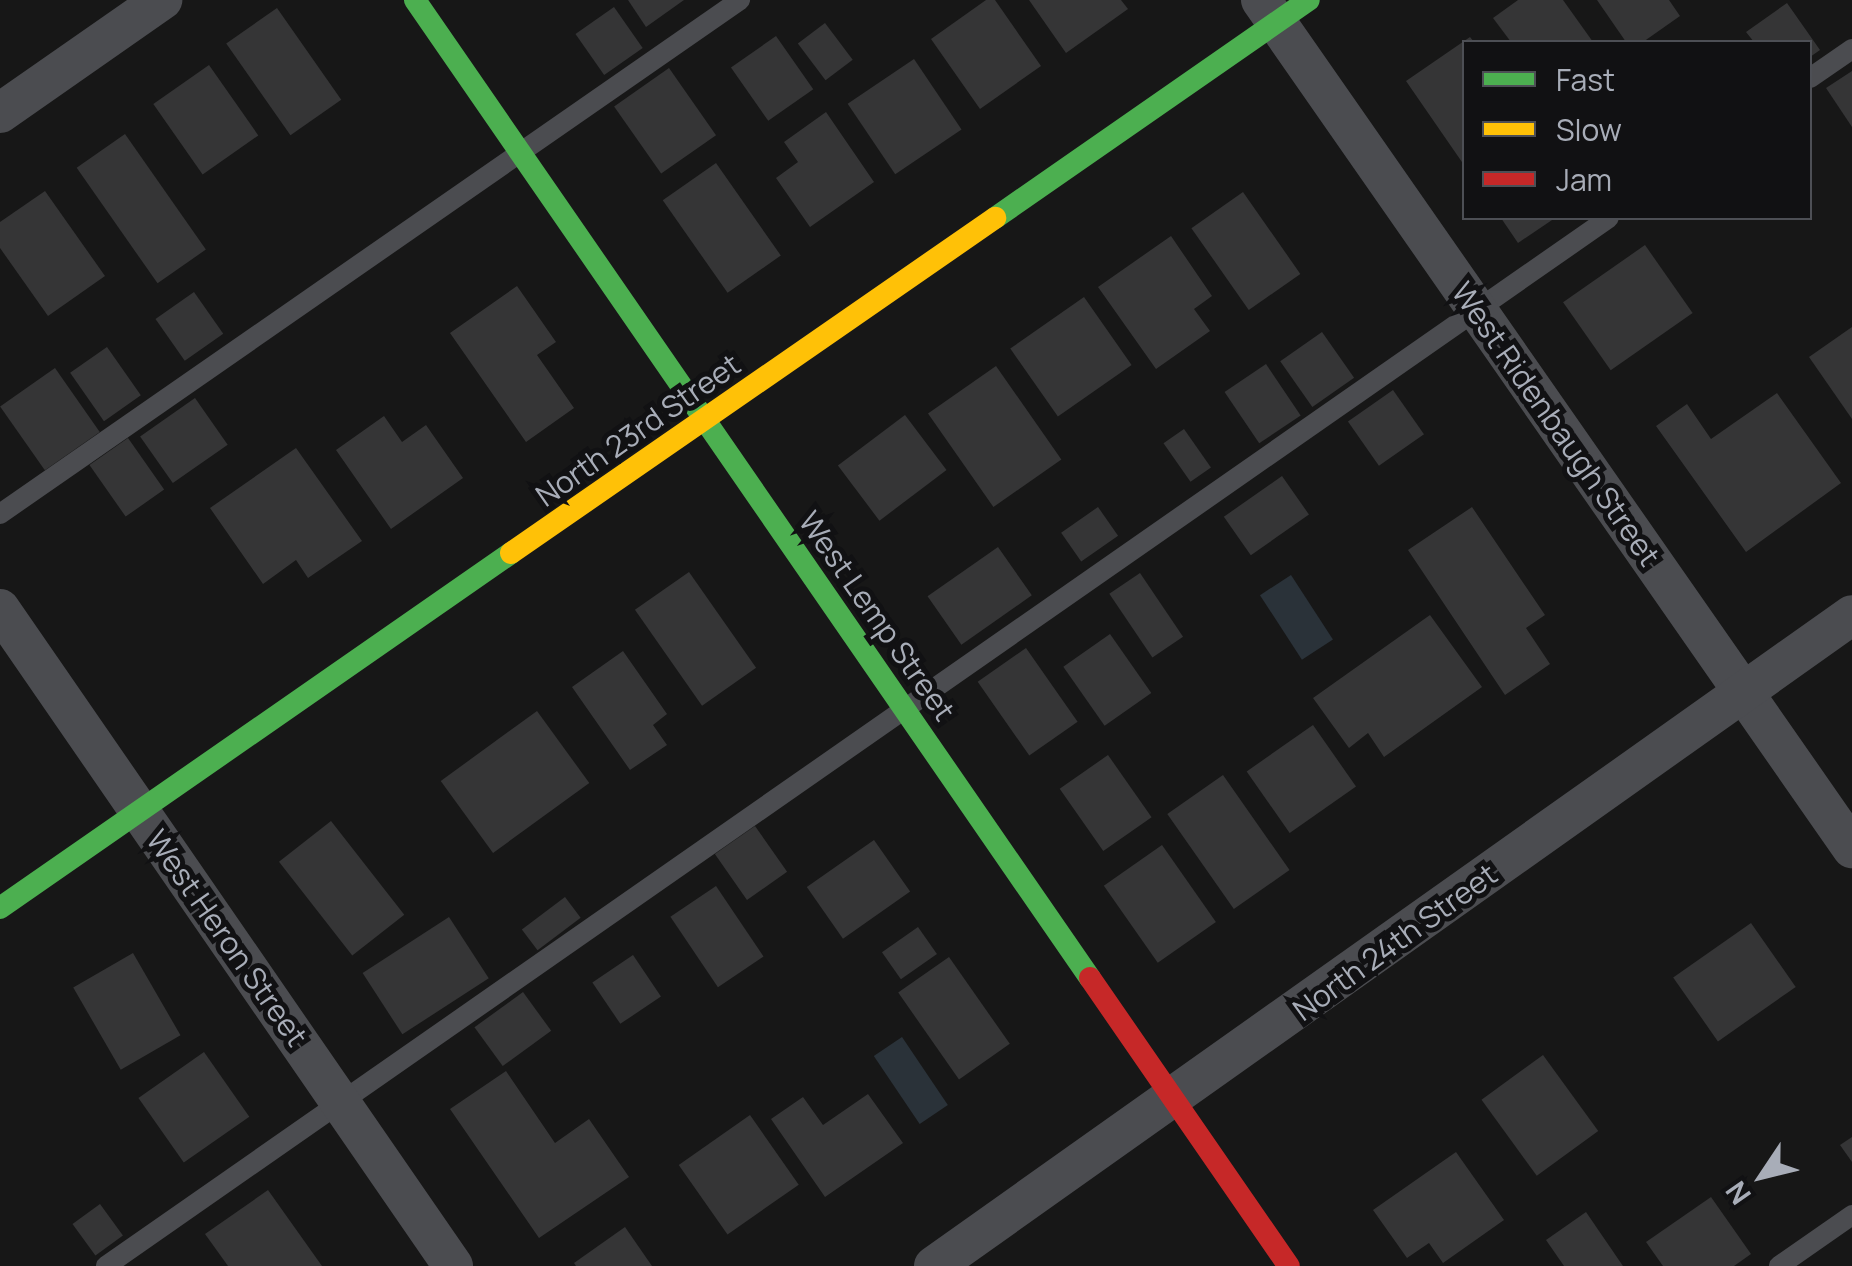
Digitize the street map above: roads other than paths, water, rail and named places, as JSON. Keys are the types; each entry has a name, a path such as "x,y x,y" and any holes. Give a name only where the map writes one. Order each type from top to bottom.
{"street":[{"path":"0,113 162,0"},
{"name":"West Lemp Street","path":"415,0 1289,1266"},
{"name":"West Ridenbaugh Street","path":"1282,8 1476,310 1852,848"},
{"name":"North 23rd Street","path":"0,908 705,420 1282,8"},
{"name":"West Heron Street","path":"0,609 453,1266"},
{"name":"North 24th Street","path":"934,1266 1175,1101 1852,614"}],"lane":[{"path":"0,514 740,0"},
{"path":"1812,77 1852,49"},
{"path":"106,1266 1606,220"},
{"path":"1779,1266 1852,1215"}]}
